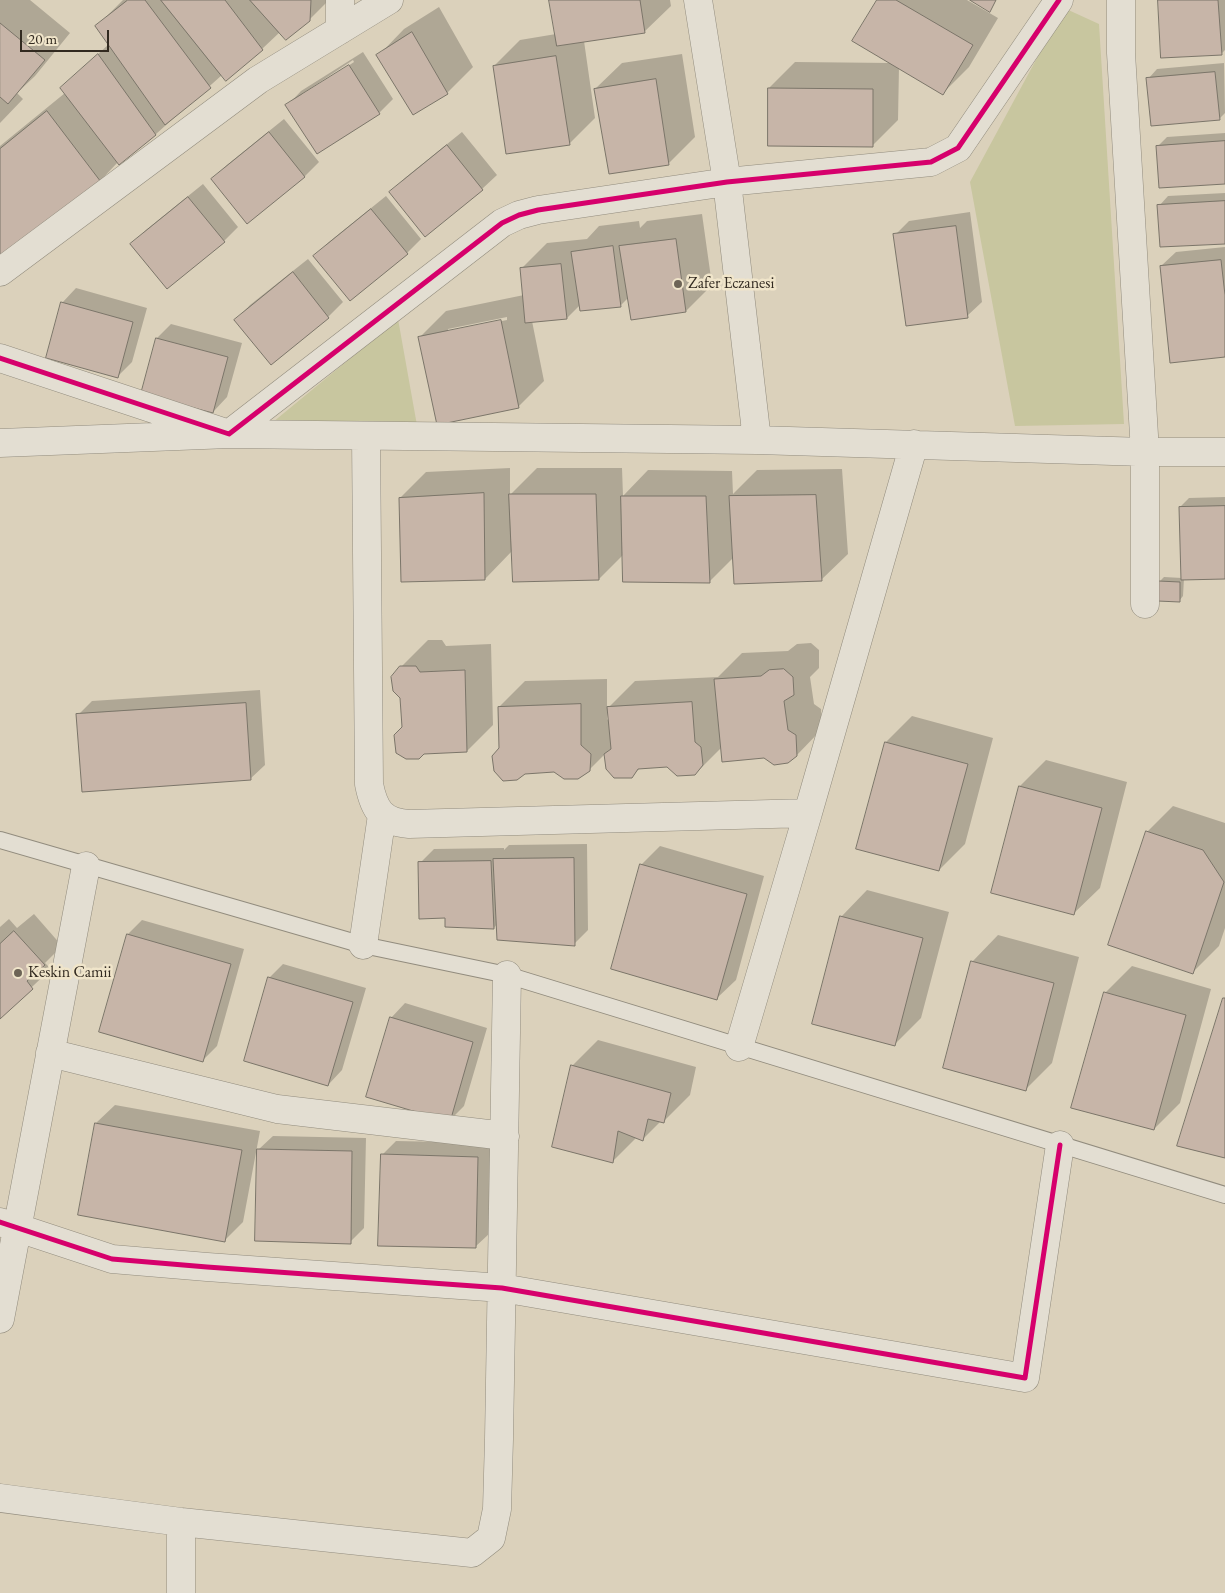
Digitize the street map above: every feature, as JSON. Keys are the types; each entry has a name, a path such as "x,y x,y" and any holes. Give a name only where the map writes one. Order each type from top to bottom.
{"street":[{"path":"340,0 340,30"},
{"path":"0,272 258,80 389,0"},
{"path":"698,0 727,182 757,440"},
{"path":"229,434 502,224 519,215 538,210 727,182 931,162 958,148 1059,0"},
{"path":"1120,0 1121,53 1145,452 1145,604"},
{"path":"0,358 229,434"},
{"path":"0,443 229,434 757,440 1145,452 1225,452"},
{"path":"366,436 369,784 372,802 382,815 396,823 409,824 808,813"},
{"path":"739,1047 914,444"},
{"path":"363,945 382,815"},
{"path":"0,1319 9,1225 50,1053 86,866"},
{"path":"0,1498 181,1522 472,1552 491,1538 497,1510 506,1136 507,976"},
{"path":"50,1053 277,1110 506,1136"},
{"path":"9,1225 112,1259 502,1288 1025,1378 1060,1145"},
{"path":"180,1593 181,1522"}],"lane":[{"path":"0,840 363,945 507,976 1225,1194"}],"shaded area":[{"path":"1064,8 1099,24 1124,424 1015,426 970,182"},
{"path":"398,319 418,431 267,427"}],"building":[{"path":"128,0 145,0 211,88 165,125 95,26"},
{"path":"161,0 225,0 263,50 226,81"},
{"path":"250,0 311,0 310,21 286,40"},
{"path":"549,0 640,0 645,33 557,46"},
{"path":"877,0 896,0 973,45 943,95 852,41"},
{"path":"970,0 996,0 990,12"},
{"path":"1158,0 1218,0 1222,55 1161,58"},
{"path":"0,23 45,60 8,104 0,97"},
{"path":"412,32 448,94 413,115 376,55"},
{"path":"98,54 156,135 119,165 60,88"},
{"path":"556,56 570,145 506,154 493,66"},
{"path":"349,65 380,114 317,154 285,105"},
{"path":"1215,72 1220,120 1151,126 1146,78"},
{"path":"656,79 669,165 609,174 594,89"},
{"path":"768,88 873,89 873,147 768,146"},
{"path":"47,111 101,182 0,259 0,149"},
{"path":"269,132 305,177 247,224 211,179"},
{"path":"1225,141 1225,184 1159,188 1156,146"},
{"path":"447,145 483,190 425,237 389,192"},
{"path":"188,197 225,242 167,289 130,244"},
{"path":"1225,201 1225,244 1160,247 1157,205"},
{"path":"371,209 408,254 350,301 313,256"},
{"path":"956,226 968,318 906,326 893,234"},
{"path":"676,239 686,312 631,320 619,246"},
{"path":"613,246 621,307 580,311 571,252"},
{"path":"1221,260 1225,295 1225,357 1170,363 1160,266"},
{"path":"561,264 567,319 525,323 520,268"},
{"path":"293,272 329,318 271,365 234,320"},
{"path":"61,302 133,322 118,378 46,358"},
{"path":"501,320 519,408 437,425 418,337"},
{"path":"156,338 228,357 213,413 141,394"},
{"path":"484,493 485,580 401,582 399,498"},
{"path":"509,494 596,494 599,580 513,582"},
{"path":"816,495 822,581 734,584 729,496"},
{"path":"621,496 706,496 710,583 623,582"},
{"path":"1225,506 1225,579 1181,580 1179,507"},
{"path":"1158,581 1180,582 1180,602 1157,601"},
{"path":"400,666 416,666 420,672 465,670 467,752 424,754 419,759 406,759 396,753 394,735 402,727 400,698 393,691 391,677"},
{"path":"784,669 793,677 794,695 784,701 788,730 796,735 797,756 788,763 774,765 764,758 722,762 714,679 761,676 769,670"},
{"path":"692,702 695,742 701,747 703,765 695,775 677,776 667,767 638,769 632,778 614,778 606,769 604,754 611,749 607,707"},
{"path":"246,703 251,780 82,792 76,714"},
{"path":"581,704 581,745 591,754 590,771 578,779 564,779 554,772 525,774 517,780 503,781 494,771 492,756 499,748 498,707"},
{"path":"885,742 968,764 939,871 856,849"},
{"path":"1019,786 1102,808 1074,915 991,893"},
{"path":"1146,831 1203,850 1224,882 1193,974 1108,945"},
{"path":"574,858 575,946 497,940 493,859"},
{"path":"491,861 494,929 445,927 445,918 419,919 418,862"},
{"path":"640,864 747,894 717,1000 611,969"},
{"path":"840,916 923,938 895,1046 812,1024"},
{"name":"Keskin Camii","path":"14,931 45,965 27,981 33,989 0,1019 0,944"},
{"path":"127,934 231,964 203,1062 99,1032"},
{"path":"971,961 1054,983 1026,1091 943,1068"},
{"path":"268,977 353,1002 328,1086 244,1061"},
{"path":"1104,992 1186,1015 1154,1130 1071,1108"},
{"path":"1223,998 1225,998 1225,1158 1177,1146"},
{"path":"390,1017 473,1042 450,1122 366,1097"},
{"path":"571,1065 671,1093 664,1123 648,1119 643,1141 618,1131 613,1163 552,1147"},
{"path":"95,1123 242,1150 225,1242 78,1215"},
{"path":"257,1149 352,1151 351,1244 255,1241"},
{"path":"381,1154 478,1157 476,1248 378,1246"}],"cycle path":[{"path":"0,358 229,434 502,223 519,215 538,210 727,182 931,162 958,148 1059,0"},
{"path":"0,1222 112,1259 502,1288 1025,1378 1060,1145"}],"place":[{"name":"Zafer Eczanesi","path":"678,284"},
{"name":"Keskin Camii","path":"18,973"}]}
